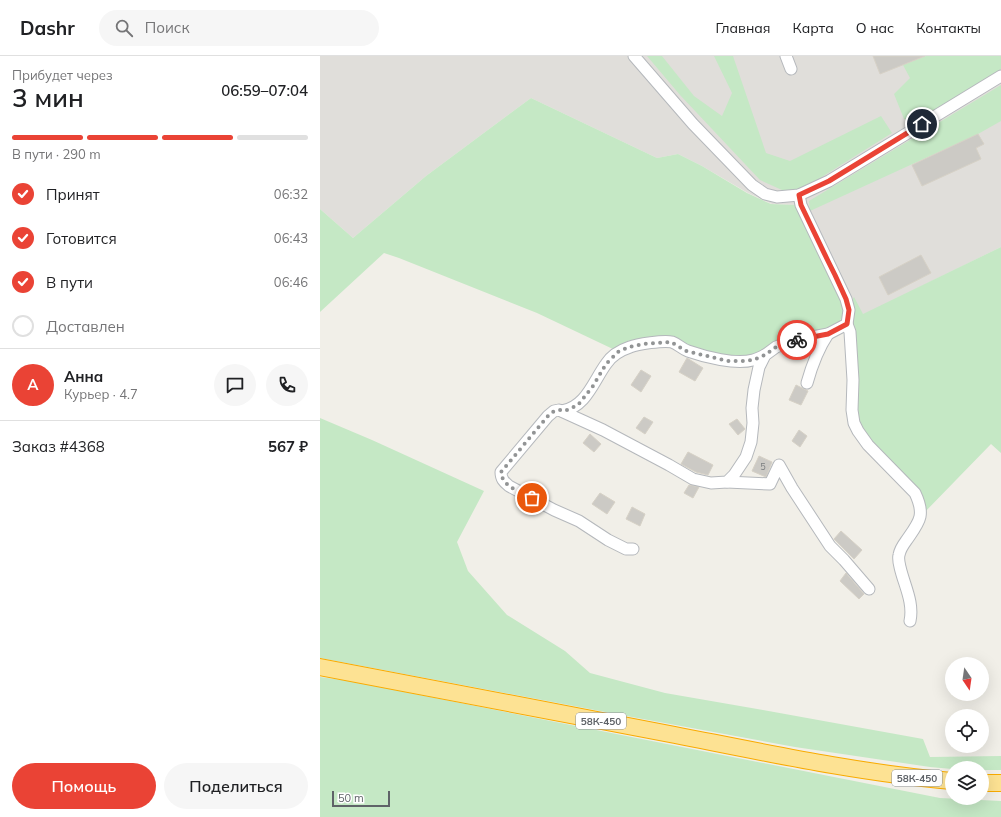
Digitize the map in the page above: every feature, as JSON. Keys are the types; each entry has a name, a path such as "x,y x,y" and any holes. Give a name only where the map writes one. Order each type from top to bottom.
{"highway":[{"name":"58К-450","path":"320,667 461,693 810,762 923,779 945,781"},
{"path":"989,783 1001,783"}],"street":[{"path":"634,56 693,124 752,185 765,194 777,197 799,195 829,181 1001,76"},
{"path":"786,56 791,69"},
{"path":"799,195 801,205 846,299 849,310 847,324 850,338 853,373 852,410 854,423 858,432 868,445 914,493 919,502 920,517 899,555 899,561 911,604 912,613 910,621"},
{"path":"633,549 626,549 614,543 579,521 554,510 504,482 501,477 501,472 548,416 554,411 571,409 578,405 593,386 606,364 618,352 629,347 643,344 671,342 686,351 728,361 744,361 753,360 765,355 776,347 792,341 828,334 847,324"},
{"path":"807,382 816,355 828,334"},
{"path":"727,482 734,476 746,457 751,442 754,390 759,367 765,355"},
{"path":"562,411 603,430 693,479 711,483 727,482 770,484 779,465 792,488 830,546 869,589"}],"shaded area":[{"path":"320,56 1001,56 1001,247 863,315 853,298 850,303 796,205 772,204 748,193 678,154 657,158 531,98 426,176 353,238 320,209"}],"green space":[{"path":"647,56 662,56 694,96 722,116 732,93 714,56 733,56 766,153 790,161 881,116 892,133 801,190 782,190 760,180 680,95"},
{"path":"926,56 1001,56 1001,69 916,121 904,119 894,94 910,78 903,65"},
{"path":"1001,85 1001,121 978,134 810,211 809,201"},
{"path":"531,98 657,158 678,154 702,166 747,193 771,204 796,205 845,305 843,315 838,325 752,358 721,358 676,341 615,350 537,313 384,253 320,312 320,209 353,238 426,176"},
{"path":"1001,247 1001,453 991,444 921,516 920,500 857,428 850,303 854,297 863,314"},
{"path":"320,418 484,491 457,542 468,571 507,615 565,651 590,673 665,693 923,739 930,757 1001,756 1001,770 989,770 989,761 945,761 945,768 795,747 320,658"},
{"path":"320,677 349,681 945,798 945,805 989,805 989,800 1001,801 1001,817 320,817"}],"building":[{"path":"873,56 925,56 880,74"},
{"path":"978,134 984,144 976,148 981,159 922,186 912,165"},
{"path":"921,255 931,273 888,295 879,277"},
{"path":"687,358 703,368 695,381 679,372"},
{"path":"641,370 651,376 641,392 631,385"},
{"path":"796,385 808,391 801,405 789,400"},
{"path":"644,417 653,422 645,434 636,428"},
{"path":"737,419 745,429 738,435 729,424"},
{"path":"799,430 807,436 800,447 792,441"},
{"path":"590,434 601,444 594,452 583,443"},
{"path":"688,452 713,465 708,475 696,472 681,464"},
{"path":"759,456 772,462 766,477 752,471"},
{"path":"689,485 699,487 693,498 684,493"},
{"path":"600,493 615,502 607,514 592,504"},
{"path":"632,507 645,514 640,526 626,519"},
{"path":"841,531 862,550 854,559 834,539"},
{"path":"846,573 864,594 859,599 840,581"}],"way so far":[{"path":"532,498 504,482 501,477 501,472 548,416 554,411 567,410 578,405 593,386 606,364 618,352 629,347 643,344 671,342 686,351 728,361 744,361 753,360 765,355 776,347 797,340"}],"route":[{"path":"797,340 828,334 847,324 849,310 846,299 801,205 799,195 829,181 922,124"}]}
